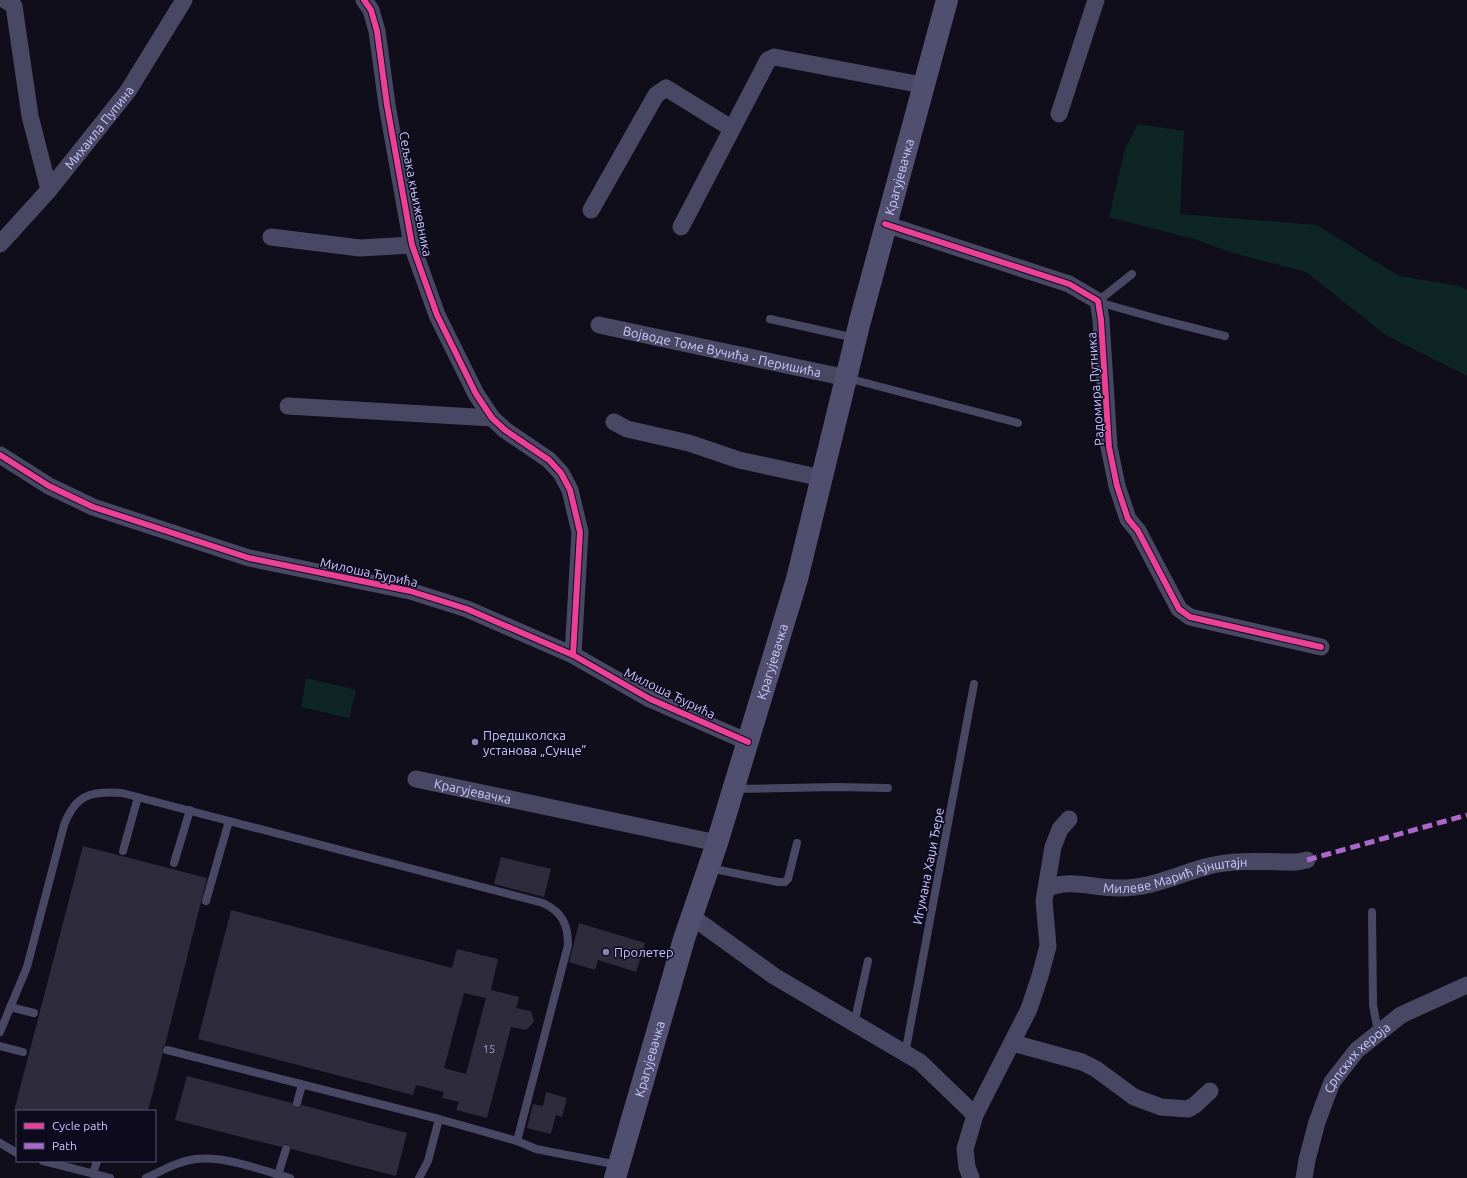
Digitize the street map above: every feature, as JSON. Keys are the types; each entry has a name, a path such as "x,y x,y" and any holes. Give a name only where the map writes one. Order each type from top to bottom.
{"main road":[{"name":"Крагујевачка","path":"616,1172 691,916 717,843 797,579 885,224 946,0"}],"street":[{"path":"5,0 14,6 30,116 49,190"},
{"name":"Михаила Пупина","path":"0,244 49,190 128,92 184,0"},
{"name":"Сељака књижевника","path":"364,0 371,10 377,31 387,105 412,245 437,315 476,394 492,418 505,430 549,460 561,473 570,490 580,532 573,655"},
{"path":"1060,114 1096,0"},
{"path":"681,227 768,60 774,57 922,85"},
{"path":"591,210 656,95 666,88 732,128"},
{"path":"885,224 1069,284 1098,301"},
{"name":"Сељака књижевника","path":"271,237 360,248 412,245"},
{"name":"Радомира Путника","path":"1098,301 1101,320 1109,447 1117,486 1128,519 1138,531 1179,610 1190,617 1321,646"},
{"name":"Војводе Томе Вучића - Перишића","path":"598,325 847,378"},
{"path":"288,406 492,418"},
{"path":"614,422 627,429 689,443 739,460 822,478"},
{"name":"Милоша Ђурића","path":"0,455 49,486 93,507 249,558 410,591 467,609 573,655 650,699 748,742"},
{"name":"Крагујевачка","path":"416,779 717,843"},
{"path":"971,1178 967,1167 965,1149 975,1115 1029,1009 1048,946 1044,901 1053,847 1060,829 1069,819"},
{"name":"Милеве Марић Ајнштајн","path":"1046,889 1064,883 1116,888 1140,888 1208,866 1230,862 1297,862 1307,860"},
{"path":"691,916 774,976 920,1062 975,1115"},
{"name":"Српских хероја","path":"1304,1178 1317,1122 1332,1082 1357,1050 1401,1015 1467,985"},
{"path":"1013,1043 1082,1062 1096,1069 1134,1098 1162,1107 1188,1109 1195,1105 1210,1091"}],"lane":[{"path":"1098,301 1132,274"},
{"path":"1098,301 1162,320 1225,336"},
{"path":"770,319 856,338"},
{"path":"847,378 1018,423"},
{"name":"Игумана Хаџи Ђере","path":"905,1054 974,684"},
{"path":"733,789 837,787 888,788"},
{"path":"0,1032 27,967 64,824 69,812 76,803 93,793 122,792 543,903 553,908 561,915 566,923 568,945 517,1141"},
{"path":"123,851 138,797"},
{"path":"174,863 190,810"},
{"path":"206,901 229,821"},
{"path":"708,868 784,882 788,879 797,843"},
{"path":"1372,912 1373,1005 1378,1032"},
{"path":"854,1024 868,961"},
{"path":"10,1007 34,1013"},
{"path":"0,1046 23,1052"},
{"path":"167,1050 439,1119 517,1141 536,1149 616,1172"},
{"path":"297,1103 302,1085"},
{"path":"419,1178 428,1161 439,1119"},
{"path":"0,1143 16,1153"},
{"path":"278,1175 286,1148"},
{"path":"146,1178 179,1163 196,1159 236,1163 290,1178"},
{"path":"47,1162 110,1178"},
{"path":"94,1174 97,1162"}],"green space":[{"path":"1138,124 1184,131 1180,214 1317,225 1399,276 1460,286 1467,290 1467,376 1387,336 1306,272 1233,253 1197,240 1109,217 1125,149"},
{"path":"306,678 356,690 349,718 301,707"}],"building":[{"path":"83,846 207,878 165,1045 162,1048 163,1053 148,1110 14,1111"},
{"path":"501,857 551,869 544,897 494,884"},
{"path":"231,910 452,968 457,949 498,959 491,990 519,997 516,1008 531,1011 534,1022 526,1030 511,1027 487,1118 456,1110 459,1102 442,1098 444,1092 416,1085 413,1095 198,1039","holes":["464,993 486,998 466,1074 444,1068"]},
{"name":"Пролетер","path":"579,923 645,943 636,972 598,960 595,970 569,962"},
{"path":"187,1076 292,1103 296,1108 302,1105 407,1133 396,1176 291,1149 287,1144 281,1147 175,1120"},
{"path":"546,1092 567,1098 562,1117 556,1115 551,1134 527,1128 533,1104 543,1106"}],"marked path":[{"path":"1307,860 1467,815"}],"cycle path":[{"path":"364,0 371,10 377,31 387,105 412,245 437,315 476,394 492,418 505,430 549,460 561,473 570,490 580,532 573,655"},
{"path":"885,224 1069,284 1098,301 1101,320 1109,447 1117,486 1128,519 1138,531 1179,609 1190,617 1321,647"},
{"path":"0,455 49,486 93,507 249,558 410,591 467,609 573,655 650,699 748,742"}],"place":[{"name":"Предшколска установа „Сунце”","path":"475,742"},
{"name":"Пролетер","path":"606,952"}]}
